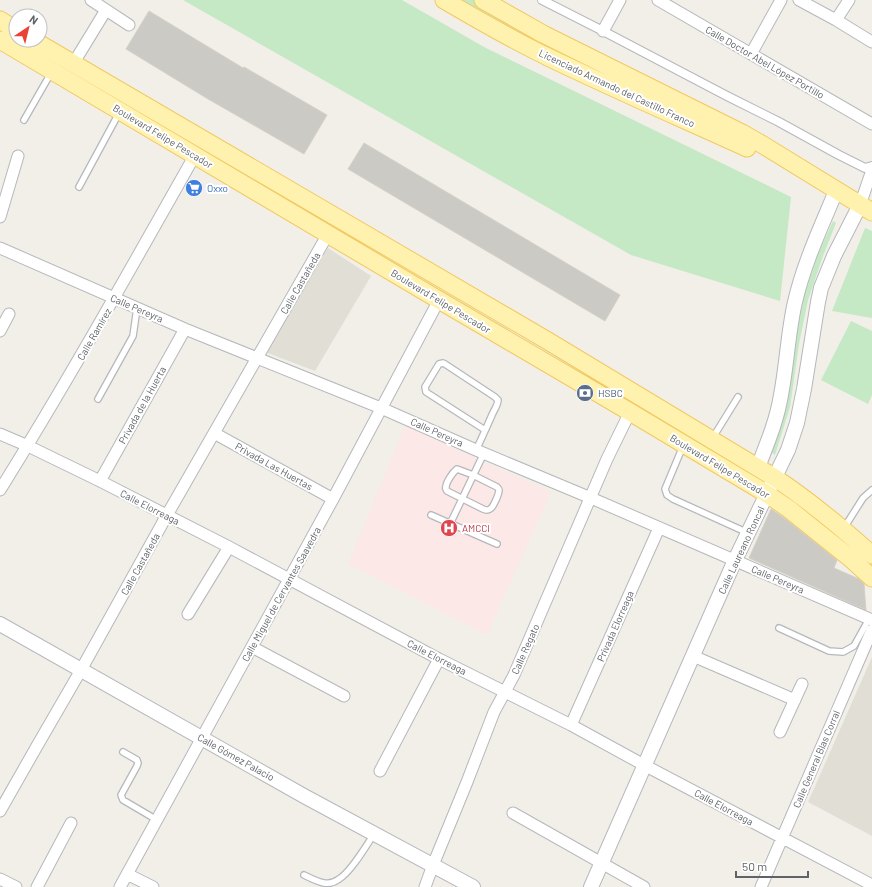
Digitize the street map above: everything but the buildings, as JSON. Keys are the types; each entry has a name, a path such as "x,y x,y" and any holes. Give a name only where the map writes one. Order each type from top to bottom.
{"main road":[{"name":"Licenciado Armando del Castillo Franco","path":"444,0 516,41 612,88 747,148 779,161 795,165"},
{"name":"Licenciado Armando del Castillo Franco","path":"483,0 556,40 742,133 866,209"},
{"name":"Boulevard Felipe Pescador","path":"0,40 768,494 844,553 872,578"},
{"name":"Boulevard Felipe Pescador","path":"46,48 548,341 758,467 805,498 872,555"},
{"path":"196,155 202,148 214,145"}],"street":[{"path":"91,0 129,24"},
{"path":"542,0 779,122 839,155 865,168 872,166"},
{"path":"603,31 620,0"},
{"name":"Calle Doctor Abel López Portillo","path":"658,0 872,124"},
{"path":"751,54 781,0"},
{"path":"799,0 872,42"},
{"path":"836,20 849,0"},
{"path":"73,64 106,10"},
{"name":"Calle Ramírez","path":"0,490 28,446 115,298 196,155"},
{"path":"0,217 18,156"},
{"path":"866,209 872,170"},
{"path":"758,467 778,411 791,322 800,284 812,247 836,190"},
{"name":"Calle Laureano Roncal","path":"591,887 735,560 788,450 797,423 804,389 821,288 834,256 866,209"},
{"name":"Calle Castañeda","path":"0,811 328,234"},
{"name":"Calle Pereyra","path":"0,248 185,329 381,408 871,619"},
{"name":"Calle Miguel de Cervantes Saavedra","path":"120,887 333,499 439,300"},
{"path":"0,331 9,314"},
{"name":"Privada de la Huerta","path":"100,481 185,329"},
{"name":"Calle Regato","path":"425,887 494,712 514,675 607,459 630,412"},
{"name":"Privada Las Huertas","path":"214,433 333,499"},
{"name":"Calle Elorreaga","path":"0,434 28,446 167,515 439,659 571,725 872,885"},
{"name":"Privada Elorreaga","path":"571,725 660,528"},
{"path":"188,614 228,547"},
{"name":"Calle Gómez Palacio","path":"0,624 304,796 473,887"},
{"name":"Calle General Blas Corral","path":"761,887 872,630"},
{"path":"252,647 344,696"},
{"path":"693,656 794,700"},
{"path":"380,771 439,659"},
{"path":"780,732 802,684"},
{"path":"513,813 644,887"},
{"path":"38,887 71,823"},
{"path":"127,874 153,887"},
{"path":"0,880 16,887"}],"lane":[{"path":"24,120 53,71"},
{"path":"79,187 120,111"},
{"path":"98,399 133,336 137,308"},
{"path":"450,524 473,475 485,430 498,404 497,399 445,364 439,364 426,387 426,392 485,430"},
{"path":"712,439 738,397"},
{"path":"683,444 664,489 667,495 748,534"},
{"path":"460,469 495,486 499,490 493,507 487,510 462,499 445,488 456,470 460,469"},
{"path":"843,529 863,498 872,490"},
{"path":"430,515 497,544"},
{"path":"779,628 829,651 843,652 854,646 871,619"},
{"path":"123,752 137,760 138,763 121,795 123,800 157,820"},
{"path":"304,875 324,883 335,882 344,876 374,834"}],"shaded area":[{"path":"328,248 371,276 315,371 265,352"},
{"name":"AMCCI","path":"405,426 551,492 487,635 348,564"},
{"path":"872,657 872,836 808,802"}],"green space":[{"path":"183,0 402,0 484,47 791,197 780,301 631,255"},
{"path":"462,0 475,0 624,83 525,35"},
{"path":"833,221 836,223 808,300 799,344 790,407 775,455 772,453 785,407 804,296 818,254"},
{"path":"865,228 872,231 872,318 832,311"},
{"path":"851,321 872,331 872,395 868,404 821,380"}],"place":[{"name":"Oxxo","path":"194,188"},
{"name":"HSBC","path":"585,393"},
{"name":"AMCCI","path":"449,528"}]}
